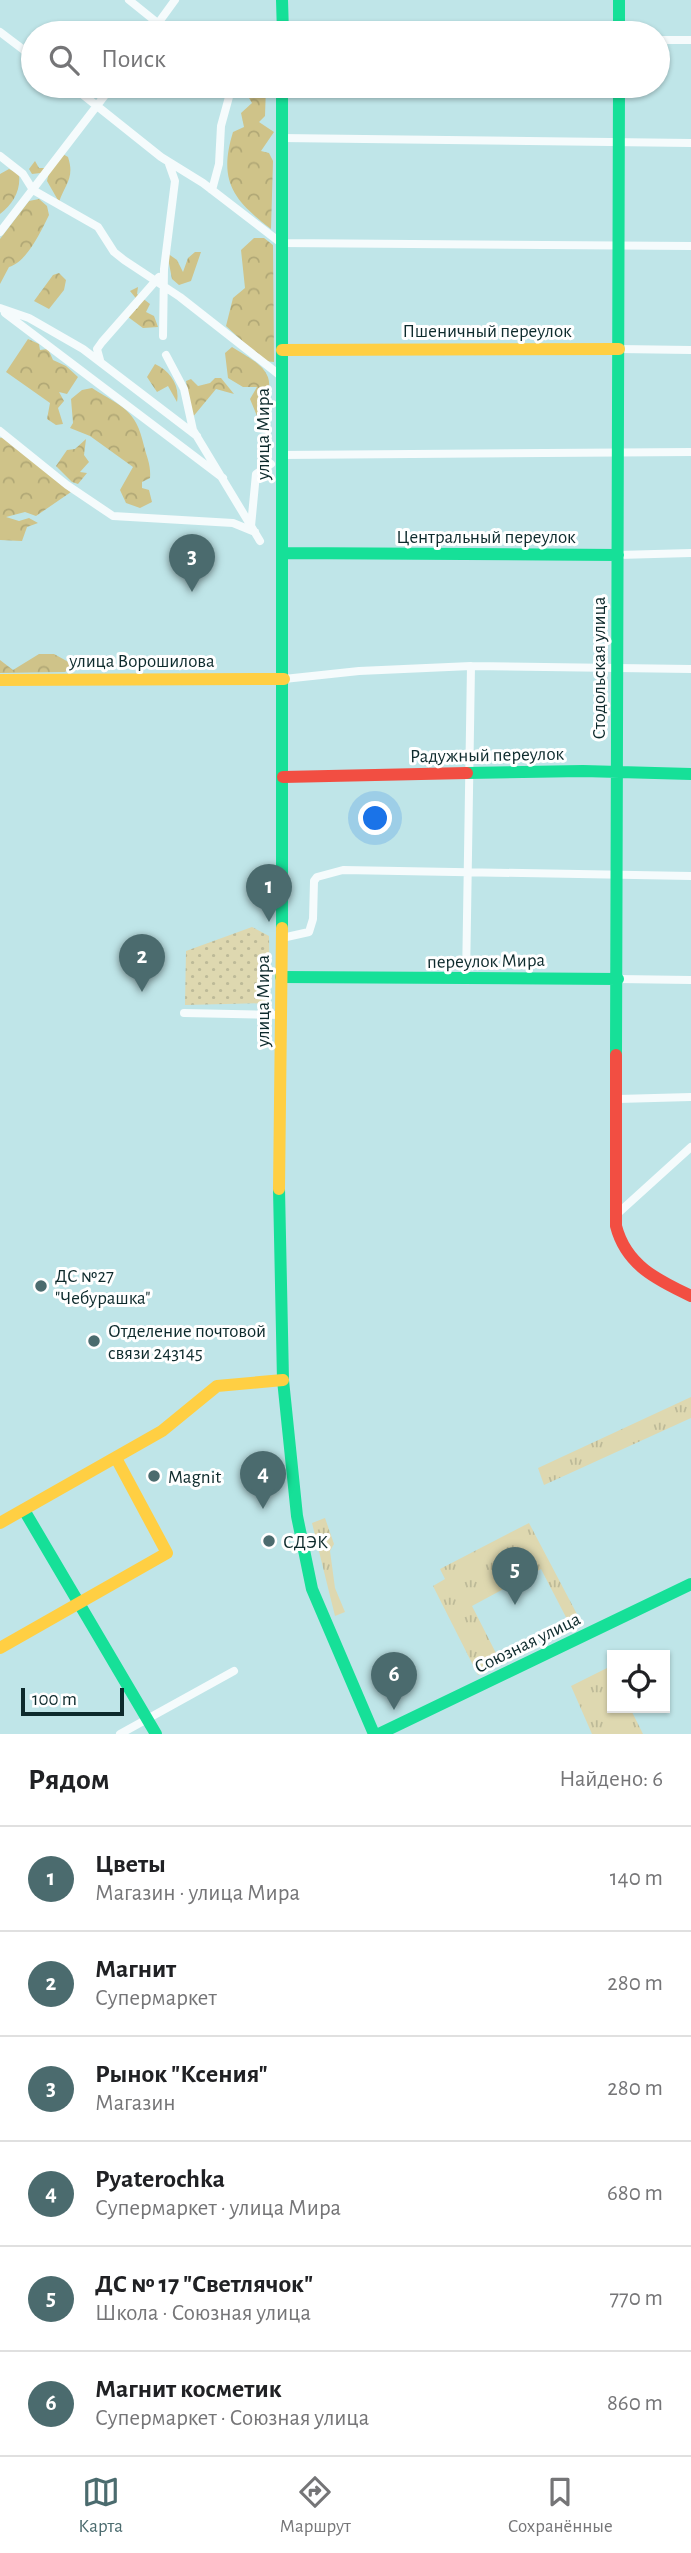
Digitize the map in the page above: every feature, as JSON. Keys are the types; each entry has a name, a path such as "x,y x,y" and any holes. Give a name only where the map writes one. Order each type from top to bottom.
{"street":[{"path":"129,0 154,21"},
{"path":"160,21 175,0"},
{"path":"282,0 283,21"},
{"path":"619,0 619,21"},
{"path":"0,32 21,48"},
{"path":"670,40 691,40"},
{"path":"87,98 162,157 212,190 281,243 691,246"},
{"path":"0,232 101,98"},
{"path":"212,190 219,164 220,126 228,98"},
{"name":"улица Мира","path":"282,98 281,455 284,679 279,1227 283,1380 295,1503 312,1589 377,1734"},
{"name":"Стодольская улица","path":"619,98 616,1215 622,1250 646,1271 691,1296"},
{"path":"281,138 691,144"},
{"path":"0,156 23,174 33,190 97,227 114,252 164,286 282,377"},
{"path":"162,157 174,171 175,181 164,269 163,337"},
{"path":"102,363 97,349 120,317 164,269"},
{"path":"5,312 37,322 102,363 197,436"},
{"path":"5,312 78,371 223,478"},
{"name":"Пшеничный переулок","path":"282,350 691,350"},
{"path":"166,355 184,389 197,436 260,541"},
{"path":"0,431 97,508 113,516 233,523 253,529"},
{"path":"281,455 691,452"},
{"path":"253,529 256,474 271,464"},
{"name":"Центральный переулок","path":"282,553 691,553"},
{"path":"466,980 467,774 471,666"},
{"path":"284,679 359,671 471,666 691,668"},
{"name":"улица Ворошилова","path":"0,680 284,679"},
{"name":"Радужный переулок","path":"283,777 691,774"},
{"path":"282,938 309,932 313,919 314,881 328,873 343,870 618,877 691,876"},
{"name":"переулок Мира","path":"281,977 691,980"},
{"path":"184,1013 281,1015"},
{"path":"618,1099 691,1097"},
{"path":"616,1215 691,1147"},
{"path":"0,1524 162,1431 217,1386 283,1380"},
{"path":"0,1648 167,1553 116,1458"},
{"path":"24,1510 156,1734"},
{"name":"Союзная улица","path":"377,1734 691,1584"},
{"path":"120,1734 234,1671"}],"green space":[{"path":"249,98 266,98 265,116 259,122 274,132 261,151 269,153 273,161 271,229 247,209 232,188 228,177 227,164 233,132 244,127 241,113 252,103"},
{"path":"61,153 68,157 70,170 59,202 47,181 49,172 32,174 29,169 35,161 39,168 48,168"},
{"path":"9,169 19,174 19,186 9,206 0,214 0,174"},
{"path":"39,199 47,206 49,215 33,245 22,259 9,267 0,284 0,239 29,201"},
{"path":"254,238 264,238 273,245 274,362 264,361 226,326 233,298 245,288 241,250"},
{"path":"195,252 201,252 191,281 179,285 172,279 167,253 177,260 183,272 188,258"},
{"path":"59,273 66,280 64,290 49,309 34,301 53,275"},
{"path":"138,287 137,294 150,304 146,312 154,316 158,327 143,328 124,314 138,308 139,302 130,291"},
{"path":"28,339 39,344 40,350 48,349 53,360 66,366 78,377 67,394 59,392 64,401 58,408 63,424 56,425 47,419 50,403 6,372"},
{"path":"232,347 257,363 267,374 269,388 263,416 257,416 250,399 257,387 243,387 228,378 225,353"},
{"path":"155,364 173,379 177,402 168,386 157,392 147,377"},
{"path":"215,378 221,378 234,394 216,389 192,418 186,381 191,379 198,386 210,383"},
{"path":"92,388 126,410 141,434 150,473 150,478 142,482 142,488 149,490 152,502 140,508 126,503 120,490 133,467 90,436 70,428 73,423 71,399 82,390"},
{"path":"3,437 71,492 36,516 25,512 6,517 19,521 29,518 38,523 27,527 22,541 0,540 0,438"},
{"path":"86,439 84,455 89,462 80,472 87,473 78,484 72,482 56,466 67,450 75,449"},
{"path":"39,654 54,654 74,665 65,672 0,673 0,660 13,670"},
{"path":"252,927 269,936 270,1003 185,1005 186,951"},
{"path":"691,1397 691,1418 544,1485 538,1468"},
{"path":"325,1518 334,1544 330,1551 335,1588 345,1612 335,1616 312,1523"},
{"path":"529,1523 579,1618 569,1623 541,1569 472,1606 501,1663 478,1675 433,1586 445,1579 440,1569"},
{"path":"607,1668 607,1713 632,1713 643,1734 592,1734 571,1686"}],"traffic: fast":[{"path":"282,0 283,21"},
{"path":"619,0 619,21"},
{"path":"282,98 282,928"},
{"path":"616,1055 619,98"},
{"path":"282,553 618,555"},
{"path":"467,773 583,771 691,774"},
{"path":"281,977 618,979"},
{"path":"279,1189 283,1380 297,1516 312,1589 374,1734"},
{"path":"24,1510 156,1734"},
{"path":"379,1734 691,1584"}],"traffic: slow":[{"path":"282,350 619,349"},
{"path":"0,680 284,679"},
{"path":"279,1189 282,928"},
{"path":"0,1523 162,1431 217,1386 283,1380"},
{"path":"0,1648 167,1553 116,1458"}],"traffic: jam":[{"path":"283,777 467,773"},
{"path":"616,1055 616,1226 627,1251 644,1270 691,1296"}],"place":[{"name":"Рынок \"Ксения\"","path":"192,592"},
{"name":"Цветы","path":"269,922"},
{"name":"Магнит","path":"142,992"},
{"name":"ДС №27 \"Чебурашка\"","path":"41,1286"},
{"name":"Отделение почтовой связи 243145","path":"94,1341"},
{"name":"Magnit","path":"154,1476"},
{"name":"Pyaterochka","path":"263,1509"},
{"name":"СДЭК","path":"269,1541"},
{"name":"ДС № 17 \"Светлячок\"","path":"515,1605"},
{"name":"Магнит косметик","path":"394,1710"}]}
